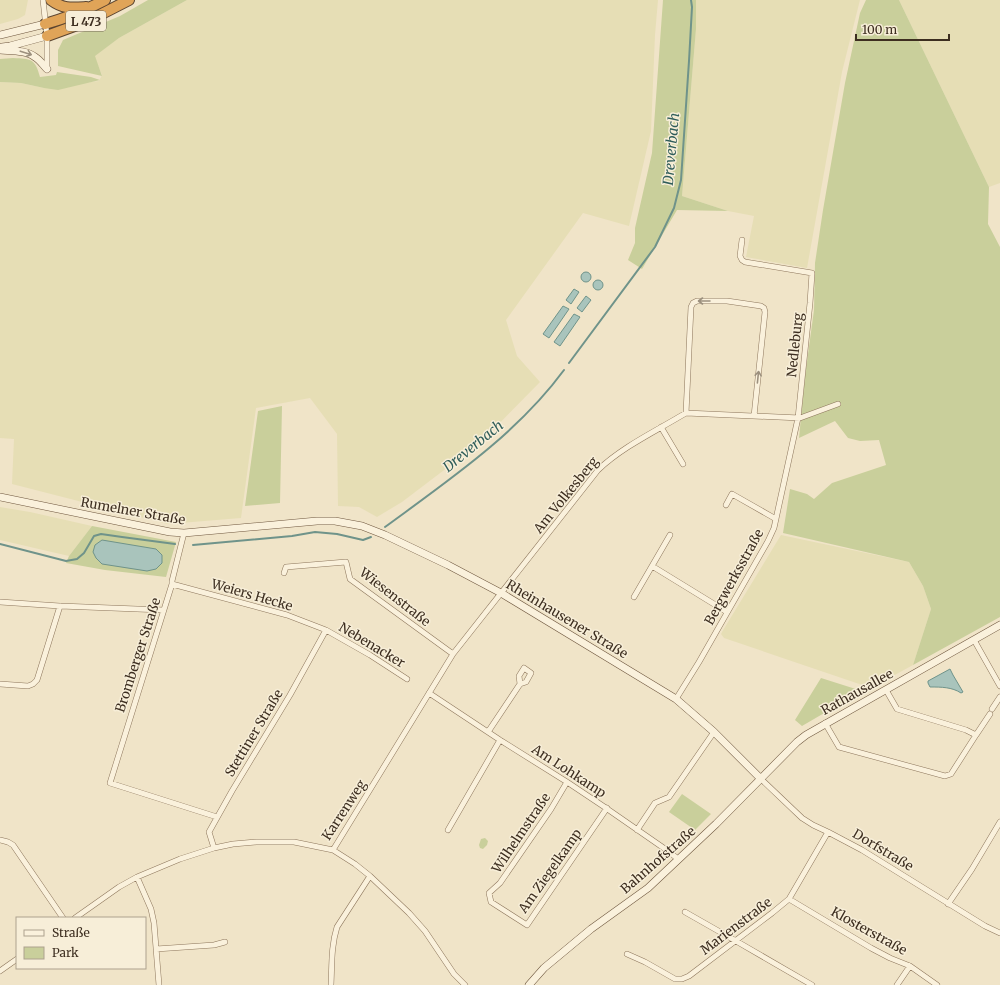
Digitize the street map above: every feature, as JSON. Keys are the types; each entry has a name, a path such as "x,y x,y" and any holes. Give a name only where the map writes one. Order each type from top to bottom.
{"highway":[{"path":"50,0 59,6 92,7"},
{"name":"L 473","path":"45,24 92,7 105,0"},
{"name":"L 473","path":"47,36 88,20 127,1"}],"street":[{"path":"43,0 47,36 47,69"},
{"name":"L 473","path":"0,35 45,24"},
{"name":"L 473","path":"0,49 47,36"},
{"path":"0,49 32,55 47,69"},
{"name":"Nedleburg","path":"742,240 740,256 745,262 812,273 798,418 776,519"},
{"path":"686,414 691,307 693,303 697,301 727,301 761,306 764,308 765,312 754,416"},
{"name":"Am Volkesberg","path":"502,593 598,470 619,453 661,427 686,414 798,418 838,404"},
{"path":"661,427 683,464"},
{"name":"Bergwerksstraße","path":"676,699 699,662 774,528 776,519 732,494 726,505"},
{"name":"Rumelner Straße","path":"0,497 170,532 184,533 295,522 335,521"},
{"name":"Rheinhausener Straße","path":"335,521 362,526 385,535 502,593 676,699 714,732 761,779"},
{"name":"Bromberger Straße","path":"184,533 172,584 110,783 218,817"},
{"path":"634,597 670,535"},
{"name":"Wiesenstraße","path":"284,573 286,567 346,562 350,579 453,654"},
{"path":"652,566 727,612"},
{"name":"Weiers Hecke","path":"172,584 287,616 326,630"},
{"name":"Karrenweg","path":"75,917 119,886 137,877 180,859 214,848 233,844 256,842 294,842 333,850 453,654 502,593"},
{"path":"0,602 163,610"},
{"path":"0,684 28,686 33,684 36,680 60,606"},
{"name":"Rathausallee","path":"761,779 806,734 1000,625"},
{"name":"Nebenacker","path":"326,630 370,655 407,679"},
{"name":"Stettiner Straße","path":"214,848 210,832 326,630"},
{"path":"974,640 1000,686"},
{"path":"488,732 520,684"},
{"path":"886,690 897,709 966,730 976,735"},
{"name":"Am Lohkamp","path":"429,693 607,808 678,859"},
{"path":"825,723 839,747 945,776 951,774 1000,698"},
{"path":"637,830 655,803 669,797 714,732"},
{"path":"448,830 500,740"},
{"name":"Dorfstraße","path":"761,779 802,818 862,850 948,904 1000,933"},
{"name":"Bahnhofstraße","path":"529,985 544,968 591,929 648,888 761,779"},
{"name":"Wilhelmstraße","path":"488,893 500,883 551,809 567,782"},
{"name":"Am Ziegelkamp","path":"488,893 491,902 527,925 607,808"},
{"path":"948,904 972,869 1000,822"},
{"name":"Marienstraße","path":"627,954 645,962 675,979 682,979 689,976 789,899 828,832"},
{"path":"0,840 13,845 61,917"},
{"path":"333,850 370,876 409,913 424,931 454,974 465,985"},
{"path":"331,985 332,948 337,927 370,876"},
{"path":"137,877 151,909 154,923 159,985"},
{"name":"Klosterstraße","path":"789,899 875,950 910,966 937,985"},
{"path":"685,912 812,985"},
{"path":"156,949 214,945 225,942"},
{"path":"0,971 16,960"},
{"path":"897,985 910,966"}],"shaded area":[{"path":"0,0 28,0 25,15 18,19 0,24"},
{"path":"187,0 658,0 651,131 629,226 583,213 506,320 517,356 540,382 481,442 402,502 377,517 359,507 338,506 337,434 310,398 256,408 241,518 168,524 12,484 14,439 0,438 0,82 21,83 44,88 99,81 102,75 94,56 119,38"},
{"path":"696,0 860,0 842,72 807,268 746,257 754,216 728,211 682,196 696,29"},
{"path":"899,0 1000,0 1000,183 989,187"},
{"path":"0,507 92,526 69,556 0,540"},
{"path":"781,535 909,562 923,586 931,609 913,665 871,688 724,638 721,634 722,632"}],"green space":[{"path":"148,0 187,0 119,38 95,56 102,76 58,66 58,50 63,40 120,16"},
{"path":"663,0 696,0 696,29 682,196 728,211 677,210 642,269 628,260 635,243 635,228 652,153"},
{"path":"866,0 899,0 989,187 988,224 1000,247 1000,617 913,665 931,609 923,586 909,562 783,533 790,489 807,494 814,499 832,483 886,465 879,440 860,441 848,438 835,421 799,438 805,376 814,310 815,263 823,210 845,83 860,13"},
{"path":"0,59 28,59 34,63 40,77 56,75 57,72 91,77 100,80 58,90 21,83 0,82"},
{"path":"282,406 280,503 245,506 258,411"},
{"path":"92,526 176,542 166,577 105,570 66,563 69,556"},
{"path":"821,678 862,691 802,726 795,720"},
{"path":"682,794 711,814 695,830 669,812"},
{"path":"485,838 488,841 487,845 483,849 480,848 479,845 481,839"}],"water":[{"path":"584,272 588,272 591,277 588,282 584,282 581,279 581,275"},
{"path":"596,280 600,280 603,285 600,290 596,290 593,287 593,283"},
{"path":"574,289 579,292 571,304 566,300"},
{"path":"586,296 591,300 582,312 577,308"},
{"path":"563,306 569,309 549,338 543,334"},
{"path":"574,314 580,317 560,346 554,342"},
{"path":"102,540 156,549 162,555 162,563 156,569 147,571 102,564 93,552 95,545"},
{"path":"950,669 963,692 961,693 946,688 930,687 928,681"}],"waterway":[{"name":"Dreverbach","path":"569,363 655,247 674,208 681,180 689,61 692,7 691,0"},
{"name":"Dreverbach","path":"385,527 457,474 504,435 525,415 564,370"},
{"name":"Dreverbach","path":"193,545 292,536 315,532 337,534 363,540 371,537"},
{"name":"Dreverbach","path":"0,544 66,561 77,559 84,553 94,536 101,534 175,544"}]}
